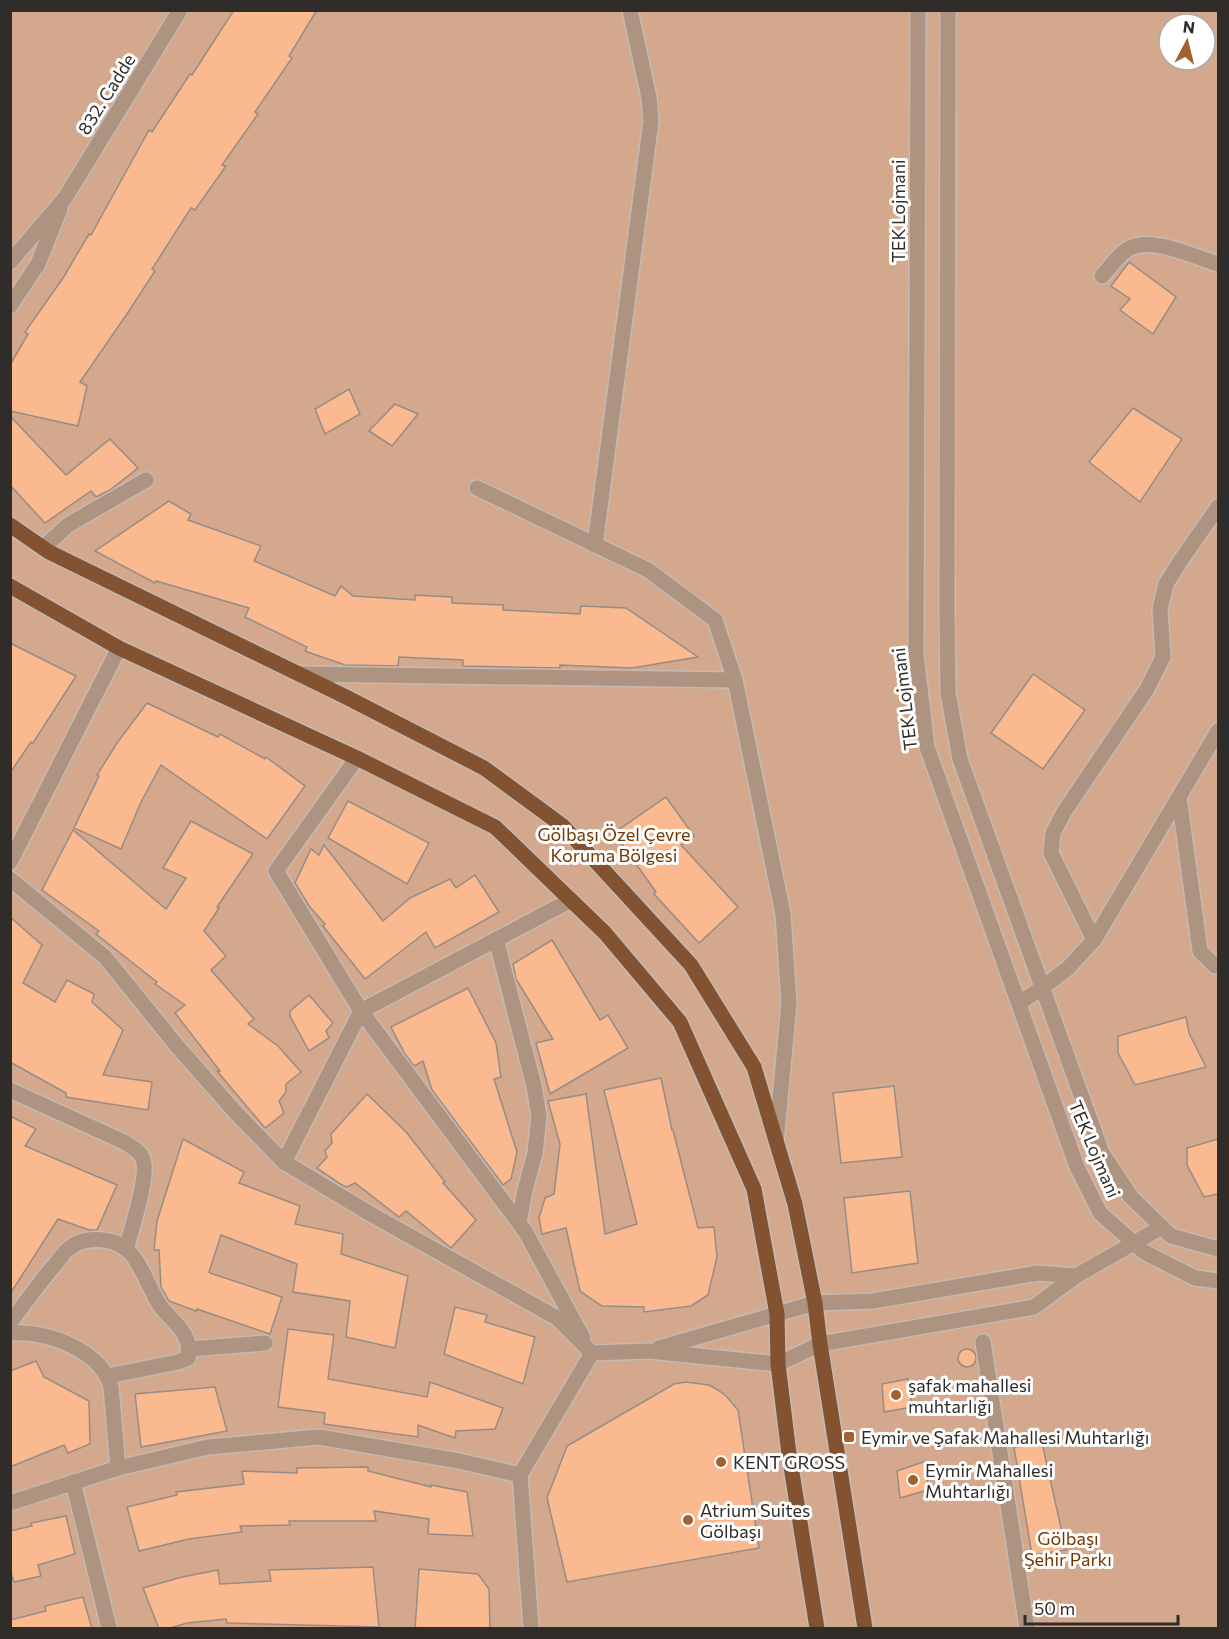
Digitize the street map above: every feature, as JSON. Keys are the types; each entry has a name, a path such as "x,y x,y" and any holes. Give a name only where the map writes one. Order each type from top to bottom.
{"main road":[{"path":"10,525 49,552 300,674 484,768 562,826 691,965 754,1067 795,1204 815,1303 865,1629"},
{"path":"10,586 119,648 357,758 495,827 605,933 680,1022 754,1189 777,1314 778,1364 789,1454 817,1629"}],"street":[{"name":"832. Cadde","path":"10,306 38,264 65,198 180,10"},
{"path":"596,545 651,121 649,98 630,10"},
{"name":"TEK Lojmani","path":"918,10 916,655 927,747 1077,1167 1100,1213 1144,1252 1195,1278 1218,1281"},
{"name":"TEK Lojmani","path":"948,10 948,693 960,759 1102,1153 1131,1197 1171,1236 1218,1249"},
{"name":"832. Cadde","path":"10,262 65,198"},
{"path":"1102,276 1127,250 1144,244 1159,245 1218,264"},
{"path":"43,548 68,525 146,480"},
{"path":"477,488 648,570 715,620 735,680 783,914 789,1003 776,1142"},
{"path":"1094,940 1051,853 1053,833 1064,812 1148,689 1163,657 1160,609 1166,584 1180,560 1218,507"},
{"path":"10,862 119,648"},
{"path":"300,674 735,680"},
{"path":"1019,1003 1068,968 1094,940 1218,731"},
{"path":"357,758 276,871 361,1011 525,1231 591,1353"},
{"path":"1179,797 1200,951 1215,966 1218,966"},
{"path":"10,879 105,957 177,1046 237,1114 284,1162 374,1216 557,1318 591,1353 649,1351 778,1364 820,1344 1034,1307 1076,1276 1162,1227"},
{"path":"284,1162 361,1011 571,900"},
{"path":"496,939 534,1086 539,1116 535,1153 519,1222"},
{"path":"10,1090 124,1142 141,1154 146,1164 145,1176 126,1249"},
{"path":"10,1323 68,1249 95,1239 107,1240 126,1249 161,1306 186,1337 189,1349 188,1358 108,1376"},
{"path":"649,1351 815,1303 873,1301 1038,1273 1076,1276"},
{"path":"10,1333 42,1334 61,1340 100,1365 108,1376 111,1388 118,1468"},
{"path":"983,1342 1027,1629"},
{"path":"189,1349 265,1343"},
{"path":"531,1629 520,1475 591,1353"},
{"path":"10,1503 118,1468 208,1447 320,1437 459,1461 520,1475"},
{"path":"73,1482 109,1629"}],"green space":[{"name":"Gölbaşı Özel Çevre Koruma Bölgesi","path":"11,11 1218,11 1218,1628 11,1628"}],"building":[{"path":"234,10 317,10 289,56 292,58 255,112 258,114 222,165 226,166 195,210 191,208 152,269 155,271 80,382 87,386 78,426 10,411 10,365 28,334 25,332 63,278 89,234 91,235 149,130 152,132"},
{"path":"1129,262 1176,297 1153,334 1120,310 1130,299 1111,286"},
{"path":"349,389 360,414 325,434 315,409"},
{"path":"395,404 418,414 392,446 369,431"},
{"path":"1133,408 1182,439 1140,502 1089,462"},
{"path":"10,416 66,475 110,439 138,468 110,490 96,497 91,491 45,523 10,485"},
{"path":"169,501 191,514 188,520 261,546 254,561 335,596 341,586 353,596 415,600 415,595 452,597 452,603 503,605 503,610 580,614 581,606 626,608 698,657 632,668 560,665 560,668 463,666 463,660 399,657 398,666 345,665 305,651 307,647 245,617 249,608 156,581 155,583 95,551"},
{"path":"10,643 76,676 33,743 31,742 10,773"},
{"path":"1033,674 1085,710 1043,769 991,733"},
{"path":"147,703 218,737 220,734 265,759 266,757 305,786 267,839 161,765 141,802 121,849 74,828 99,776 97,775 117,743"},
{"path":"666,797 694,836 681,845 738,907 699,943 654,894 656,892 614,833"},
{"path":"348,801 429,843 407,884 328,838"},
{"path":"191,821 253,854 217,907 219,908 204,931 226,956 211,970 254,1019 248,1024 278,1046 301,1072 286,1084 286,1092 279,1101 284,1113 265,1128 217,1071 220,1071 175,1013 185,1005 155,984 157,982 96,934 99,931 42,890 73,830 166,909 186,878 163,868"},
{"path":"324,845 383,921 410,898 450,879 456,888 475,875 499,912 435,948 426,932 365,979 323,926 325,924 309,906 295,883 311,849 319,855"},
{"path":"10,917 42,945 23,983 55,1002 67,980 94,994 92,1002 123,1030 103,1075 152,1082 148,1110 66,1097 66,1093 10,1062"},
{"path":"552,940 600,1020 608,1015 628,1048 550,1094 536,1043 553,1039 516,979 513,964"},
{"path":"468,988 496,1043 501,1077 494,1079 517,1152 511,1179 503,1185 432,1090 423,1061 414,1066 391,1027"},
{"path":"309,995 333,1023 326,1031 329,1038 309,1051 290,1016 290,1011"},
{"path":"1186,1017 1189,1033 1206,1067 1135,1085 1118,1053 1118,1036"},
{"path":"661,1078 698,1228 714,1227 717,1257 708,1295 691,1306 644,1312 644,1307 602,1306 580,1291 566,1228 542,1234 539,1218 545,1198 554,1194 560,1144 548,1101 586,1094 605,1234 637,1224 604,1090"},
{"path":"894,1086 902,1157 841,1163 833,1093"},
{"path":"367,1094 407,1133 445,1182 443,1183 476,1220 451,1248 406,1211 399,1217 355,1183 347,1187 317,1168 327,1157 325,1151 332,1143 331,1134"},
{"path":"10,1116 36,1129 25,1146 117,1185 97,1230 89,1230 58,1219 10,1294"},
{"path":"183,1139 244,1172 239,1183 300,1206 295,1224 343,1234 341,1254 408,1276 395,1348 346,1337 350,1301 293,1292 297,1264 221,1235 209,1272 282,1297 270,1334 169,1301 161,1287 159,1250 154,1250 157,1221"},
{"path":"1218,1139 1218,1194 1204,1197 1187,1165 1187,1148"},
{"path":"910,1191 918,1263 852,1273 844,1198"},
{"path":"455,1307 487,1315 485,1322 535,1337 523,1384 444,1354"},
{"path":"288,1329 334,1335 328,1379 427,1397 430,1382 503,1408 495,1429 456,1431 455,1438 418,1425 418,1437 324,1424 325,1413 278,1407"},
{"path":"967,1349 973,1352 976,1358 973,1364 967,1367 961,1364 958,1358 961,1352"},
{"path":"36,1361 44,1377 89,1401 90,1444 68,1453 64,1445 10,1467 10,1371"},
{"name":"şafak mahallesi muhtarlığı","path":"908,1379 912,1407 884,1412 882,1384"},
{"path":"686,1382 709,1385 726,1396 738,1410 759,1548 567,1582 547,1498 567,1446 674,1384"},
{"path":"215,1387 227,1431 141,1447 135,1394"},
{"path":"1042,1443 1066,1550 1032,1555 1014,1447"},
{"name":"Eymir Mahallesi Muhtarlığı","path":"926,1461 928,1490 900,1498 897,1471"},
{"path":"368,1467 368,1471 431,1487 431,1485 467,1492 473,1536 428,1534 429,1519 374,1511 376,1521 289,1521 290,1525 240,1526 242,1532 189,1539 139,1551 127,1507 177,1495 176,1492 244,1484 242,1471 297,1473 297,1468"},
{"path":"66,1516 75,1554 38,1565 41,1576 14,1582 10,1570 10,1531 32,1526 31,1523"},
{"path":"373,1567 379,1627 227,1623 226,1619 187,1623 159,1629 143,1588 218,1570 220,1584 271,1581 269,1570"},
{"path":"419,1569 478,1574 489,1589 490,1629 415,1629"},
{"path":"83,1597 92,1629 10,1629 10,1620 46,1611 45,1606"}],"place":[{"name":"şafak mahallesi muhtarlığı","path":"896,1395"},
{"name":"Eymir ve Şafak Mahallesi Muhtarlığı","path":"849,1437"},
{"name":"KENT GROSS","path":"721,1462"},
{"name":"Eymir Mahallesi Muhtarlığı","path":"913,1480"},
{"name":"Atrium Suites Gölbaşı","path":"688,1520"}],"park label":[{"name":"Gölbaşı Şehir Parkı","path":"1068,1548"}]}
